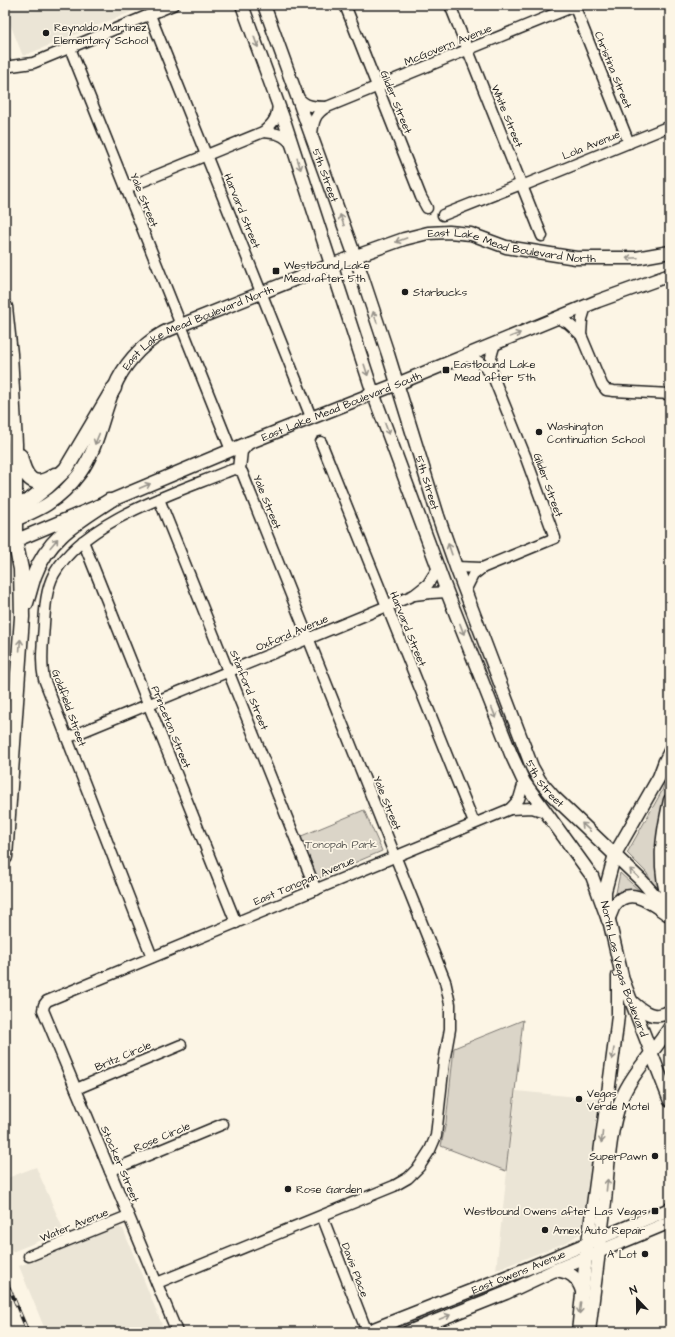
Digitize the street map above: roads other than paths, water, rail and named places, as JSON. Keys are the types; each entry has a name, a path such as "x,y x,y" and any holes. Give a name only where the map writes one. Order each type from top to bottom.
{"highway":[{"path":"5,307 10,354 15,444 10,516 10,543 21,568 22,617 5,858"},
{"path":"10,516 48,486 66,469 114,388"},
{"path":"15,444 20,453 25,474 28,478 36,482 45,481 51,477 65,466 75,455"},
{"path":"22,617 34,576 51,546 71,526 109,502"}],"main road":[{"name":"5th Street","path":"242,5 292,145 373,393 480,677 524,782 592,876 608,920"},
{"name":"5th Street","path":"264,5 297,95 311,139 355,257 397,384 438,516 532,766 540,781 553,796 615,854 654,893 670,913"},
{"name":"East Lake Mead Boulevard North","path":"10,516 46,506 72,483 98,440 114,388 124,369 145,346 161,334 181,325 331,265 404,239 428,233 449,232 471,234 520,250 576,258 636,258 670,252"},
{"name":"East Lake Mead Boulevard South","path":"10,543 248,442 397,384 586,306 670,275"},
{"path":"239,469 241,451 248,442"},
{"path":"480,677 499,680"},
{"name":"North Las Vegas Boulevard","path":"670,751 659,777 615,854 605,892 608,920 629,999 670,1101"},
{"path":"670,800 662,843 661,866 665,890 670,907"},
{"path":"608,920 614,906 620,900 629,896 640,897 670,916"},
{"path":"578,1332 586,1257 616,1033 618,1008 618,961"},
{"path":"629,999 644,1012 650,1015 658,1016 670,1011"},
{"path":"589,1332 614,1129 621,1100 629,1085 670,1027"},
{"name":"East Owens Avenue","path":"367,1332 670,1209"},
{"name":"East Owens Avenue","path":"408,1332 506,1293 554,1270 670,1222"},
{"path":"554,1270 563,1271 573,1276 578,1280 582,1291"},
{"path":"382,1332 416,1318 421,1310"}],"street":[{"path":"11,66 33,63 173,5"},
{"name":"Glider Street","path":"345,5 421,197 427,208"},
{"name":"White Street","path":"450,5 542,236"},
{"name":"McGovern Avenue","path":"311,139 312,125 315,118 319,112 327,106 468,50 575,5"},
{"name":"Christina Street","path":"575,5 629,143"},
{"name":"Harvard Street","path":"150,15 311,417"},
{"name":"Yale Street","path":"70,48 231,450"},
{"name":"McGovern Avenue","path":"297,95 303,103 309,106 327,106"},
{"path":"126,188 263,132 275,120 278,114 278,104"},
{"name":"Lola Avenue","path":"443,215 670,126"},
{"path":"263,132 280,134 292,145"},
{"path":"581,335 582,322 586,306"},
{"path":"557,318 568,323 581,335 602,385 606,390 670,394"},
{"name":"Glider Street","path":"482,568 555,538 526,458 492,374 491,357 495,343"},
{"name":"Glider Street","path":"466,355 479,362 492,374"},
{"name":"Harvard Street","path":"321,442 474,823"},
{"name":"Yale Street","path":"157,1283 394,1186 414,1173 427,1156 436,1136 444,1062 450,1029 450,1004 445,981 242,472 239,469"},
{"name":"Goldfield Street","path":"152,957 44,679 42,668 42,644 46,597 54,575 69,553 83,541 105,526 132,511 159,499 226,472 239,469"},
{"name":"Stanford Street","path":"159,499 316,890"},
{"name":"Princeton Street","path":"83,541 236,922"},
{"path":"456,566 482,568"},
{"name":"Oxford Avenue","path":"414,595 428,584 438,568"},
{"path":"465,591 473,575 482,568"},
{"name":"Oxford Avenue","path":"67,738 309,640 414,595 431,592 447,592"},
{"path":"510,809 519,799 524,782"},
{"name":"East Tonopah Avenue","path":"44,1005 47,1001 316,890 326,884 510,809 532,808 545,812"},
{"name":"Stocker Street","path":"44,1005 43,1010 177,1332"},
{"name":"Britz Circle","path":"76,1089 180,1045"},
{"name":"Rose Circle","path":"110,1171 223,1124"},
{"name":"Water Avenue","path":"29,1256 128,1216"},
{"name":"Davis Place","path":"322,1216 367,1332"}],"railway":[{"path":"5,1278 28,1332"}],"place":[{"name":"Reynaldo Martinez Elementary School","path":"46,33"},
{"name":"Westbound Lake Mead after 5th","path":"276,271"},
{"name":"Starbucks","path":"405,292"},
{"name":"Eastbound Lake Mead after 5th","path":"446,370"},
{"name":"Washington Continuation School","path":"539,432"},
{"name":"Vegas Verde Motel","path":"579,1099"},
{"name":"SuperPawn","path":"655,1156"},
{"name":"Rose Garden","path":"288,1189"},
{"name":"Westbound Owens after Las Vegas","path":"655,1211"},
{"name":"Amex Auto Repair","path":"545,1230"},
{"name":"A Lot","path":"645,1254"}],"park label":[{"name":"Tonopah Park","path":"341,844"}]}
